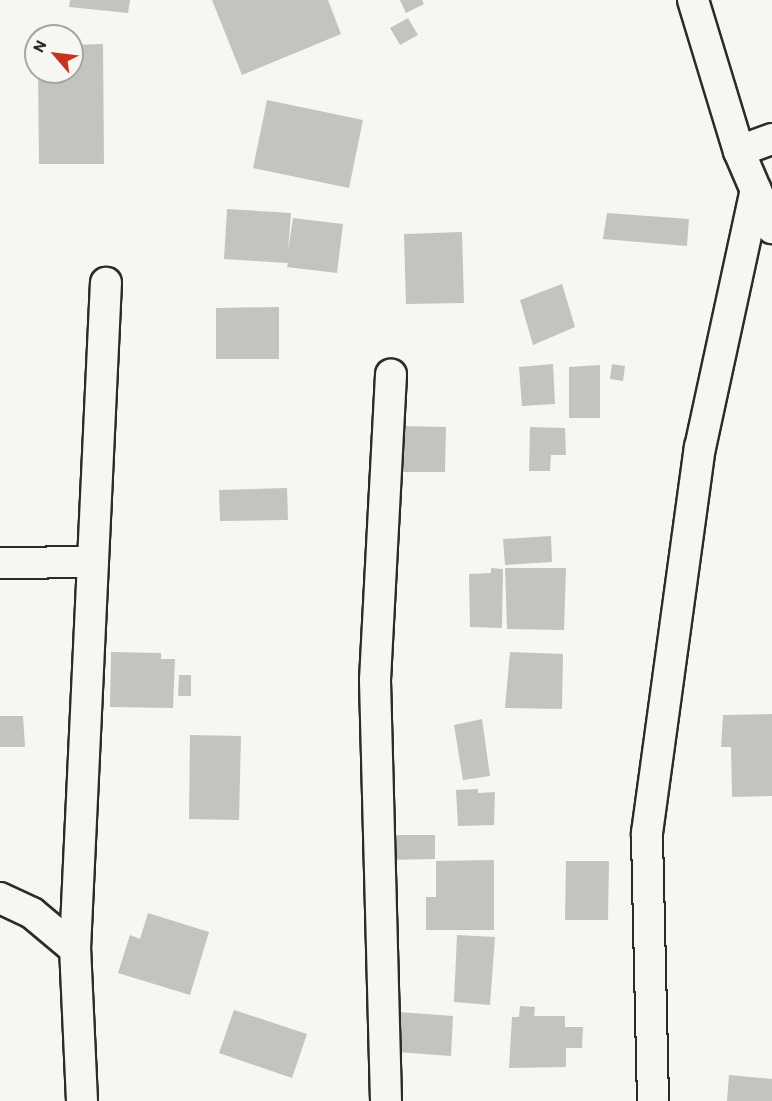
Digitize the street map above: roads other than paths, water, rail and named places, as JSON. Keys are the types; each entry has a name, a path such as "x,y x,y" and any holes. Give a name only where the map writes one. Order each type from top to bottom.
{"street":[{"path":"693,0 739,150 772,228"},
{"path":"739,150 772,139"},
{"path":"653,1101 647,833 700,448 756,190"},
{"path":"82,1101 75,949 106,283"},
{"path":"386,1101 375,680 392,374"},
{"path":"0,563 93,562"},
{"path":"0,898 32,913 75,949"}]}
